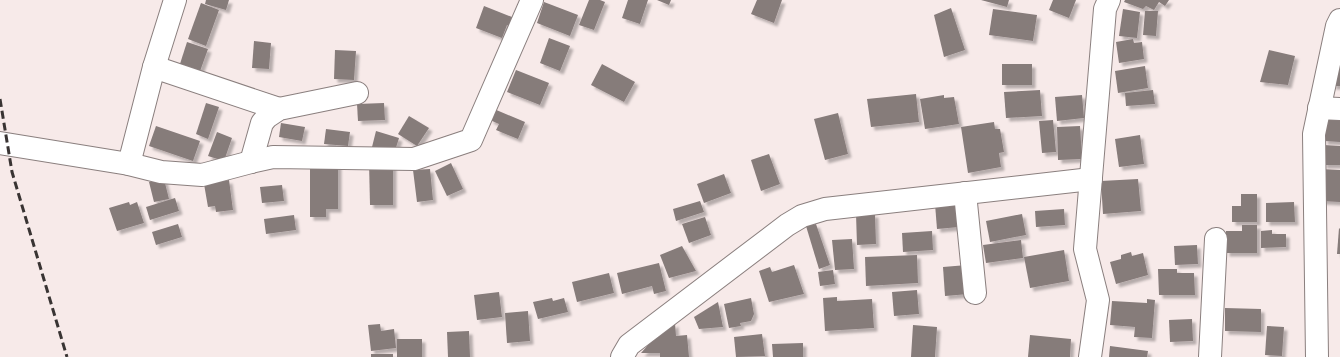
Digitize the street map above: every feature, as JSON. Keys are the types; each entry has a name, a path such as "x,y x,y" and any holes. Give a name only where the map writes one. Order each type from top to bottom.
{"street":[{"path":"129,164 154,67 174,0"},
{"path":"0,143 129,164 161,172 202,175 273,157 414,159 471,140 532,0"},
{"path":"1090,357 1098,300 1085,249 1105,9 1109,0"},
{"path":"1317,357 1314,134 1330,108 1337,26 1340,20"},
{"path":"154,67 278,109"},
{"path":"251,162 262,123 267,117 278,109 358,93"},
{"path":"622,357 628,345 787,225 802,216 825,209 1091,179"},
{"path":"965,193 975,293"},
{"path":"1210,357 1216,239"}],"building":[{"path":"206,0 229,0 226,10 205,4"},
{"path":"589,0 600,0 605,2 594,30 579,25"},
{"path":"628,0 648,0 640,24 622,18"},
{"path":"657,0 671,0 669,5"},
{"path":"757,0 782,0 774,23 751,14"},
{"path":"981,0 1009,0 1007,7"},
{"path":"1053,0 1076,0 1069,18 1049,10"},
{"path":"1125,0 1169,0 1165,6 1159,2 1154,10 1146,6 1143,9 1124,2"},
{"path":"544,2 578,15 570,36 537,23"},
{"path":"201,3 219,10 206,46 188,39"},
{"path":"484,6 517,19 514,28 507,25 502,38 476,28"},
{"path":"951,8 965,50 944,57 934,15"},
{"path":"993,9 1037,15 1033,41 989,35"},
{"path":"1123,9 1140,12 1137,38 1119,36"},
{"path":"1145,11 1158,11 1156,36 1143,35"},
{"path":"549,38 570,46 560,71 540,63"},
{"path":"1133,39 1134,43 1142,42 1144,59 1119,63 1116,42"},
{"path":"254,41 271,43 269,69 252,68"},
{"path":"187,42 208,49 199,74 179,67"},
{"path":"335,50 356,51 354,80 334,79"},
{"path":"1269,50 1295,56 1288,85 1260,82"},
{"path":"1340,58 1340,86 1332,86"},
{"path":"602,64 635,82 624,102 591,85"},
{"path":"1002,64 1032,64 1032,85 1002,85"},
{"path":"1145,66 1148,88 1118,93 1115,71"},
{"path":"516,70 549,83 540,105 507,92"},
{"path":"1040,90 1042,116 1006,118 1004,92"},
{"path":"1153,90 1155,104 1126,106 1125,93"},
{"path":"916,94 919,122 871,127 867,99"},
{"path":"944,95 944,98 954,97 959,124 925,129 920,99"},
{"path":"1082,95 1084,118 1057,121 1055,97"},
{"path":"206,103 219,107 208,139 196,134"},
{"path":"384,103 385,120 358,121 357,104"},
{"path":"494,109 525,122 518,139 496,130 499,124 490,120"},
{"path":"1326,109 1340,110 1340,142 1324,141"},
{"path":"838,113 848,154 825,160 814,119"},
{"path":"409,116 429,128 417,146 398,134"},
{"path":"1053,120 1056,152 1042,153 1039,121"},
{"path":"994,122 995,129 1000,129 1004,152 999,153 1001,167 968,173 961,127"},
{"path":"281,123 305,127 302,141 279,137"},
{"path":"156,126 200,141 193,161 149,146"},
{"path":"1080,126 1082,159 1058,160 1057,127"},
{"path":"326,129 350,132 348,146 324,144"},
{"path":"376,131 399,138 394,154 372,147"},
{"path":"217,132 232,138 224,161 208,156"},
{"path":"1140,135 1144,164 1119,167 1115,139"},
{"path":"1324,145 1340,146 1340,165 1323,165"},
{"path":"769,154 780,184 761,191 751,160"},
{"path":"393,161 393,205 370,205 369,162"},
{"path":"310,163 338,163 338,209 326,209 326,217 310,217"},
{"path":"451,163 463,189 447,196 435,171"},
{"path":"430,169 433,200 417,202 413,170"},
{"path":"1321,169 1340,170 1340,202 1320,201"},
{"path":"724,174 731,193 704,203 697,184"},
{"path":"164,179 169,199 154,202 149,182"},
{"path":"1138,179 1141,211 1103,214 1101,181"},
{"path":"229,180 233,210 216,212 215,206 208,207 204,184"},
{"path":"282,185 284,201 262,203 260,187"},
{"path":"1241,194 1257,194 1257,222 1232,222 1232,206 1241,206"},
{"path":"175,198 179,211 150,220 146,207"},
{"path":"700,201 704,212 676,221 673,209"},
{"path":"129,202 130,205 137,202 144,223 117,231 109,208"},
{"path":"1294,202 1295,222 1266,222 1266,203"},
{"path":"957,203 959,227 937,229 935,204"},
{"path":"1064,209 1065,225 1036,227 1035,211"},
{"path":"856,214 875,214 876,244 857,245"},
{"path":"1022,214 1026,235 990,242 986,221"},
{"path":"294,215 296,230 266,234 264,219"},
{"path":"705,217 711,235 689,243 682,224"},
{"path":"178,224 182,237 156,245 152,232"},
{"path":"816,224 830,265 819,269 806,226"},
{"path":"1242,225 1257,225 1257,253 1226,253 1226,231 1242,231"},
{"path":"1339,228 1340,254 1337,254"},
{"path":"1272,230 1272,234 1286,234 1286,247 1261,248 1261,231"},
{"path":"932,231 933,250 903,252 902,233"},
{"path":"852,239 854,269 835,270 832,240"},
{"path":"1021,240 1023,258 986,263 983,245"},
{"path":"1197,245 1198,264 1175,265 1174,246"},
{"path":"682,246 696,271 669,278 660,255"},
{"path":"1064,250 1069,281 1030,288 1024,257"},
{"path":"1131,252 1132,256 1143,253 1148,275 1116,284 1110,262 1121,259 1121,255"},
{"path":"917,255 918,283 866,286 865,257"},
{"path":"659,263 666,291 654,294 652,286 622,294 617,273"},
{"path":"794,265 804,294 769,302 759,271 770,267 772,272"},
{"path":"967,265 969,294 945,296 943,267"},
{"path":"1158,269 1177,269 1177,273 1194,273 1195,295 1159,295"},
{"path":"833,270 835,284 820,286 818,272"},
{"path":"609,273 614,293 577,302 572,282"},
{"path":"917,290 919,314 894,316 892,292"},
{"path":"499,292 502,317 477,320 474,295"},
{"path":"837,297 837,301 872,299 874,328 825,331 823,298"},
{"path":"552,298 553,301 564,298 568,312 538,319 533,302"},
{"path":"751,298 754,314 751,321 740,323 741,326 729,328 724,304"},
{"path":"1147,299 1155,300 1152,338 1134,337 1135,327 1110,325 1112,301 1147,303"},
{"path":"718,302 723,327 699,329 694,317"},
{"path":"1225,308 1261,309 1261,332 1225,331"},
{"path":"528,311 530,341 507,343 505,313"},
{"path":"1192,319 1193,341 1170,342 1169,320"},
{"path":"675,323 676,336 687,335 689,357 660,357 660,353 641,353 656,336"},
{"path":"380,324 381,331 394,329 396,348 371,351 368,325"},
{"path":"913,325 937,327 935,357 911,357"},
{"path":"1267,326 1284,327 1282,356 1265,355"},
{"path":"469,331 470,357 448,357 447,332"},
{"path":"762,334 765,356 736,357 734,337"},
{"path":"1030,335 1071,339 1070,357 1028,357"},
{"path":"397,339 422,339 422,357 397,357"},
{"path":"803,343 803,357 773,357 772,344"},
{"path":"1110,346 1148,351 1147,357 1109,357"},
{"path":"371,354 393,354 393,357 371,357"}],"railway":[{"path":"0,99 12,172 67,357"}]}
